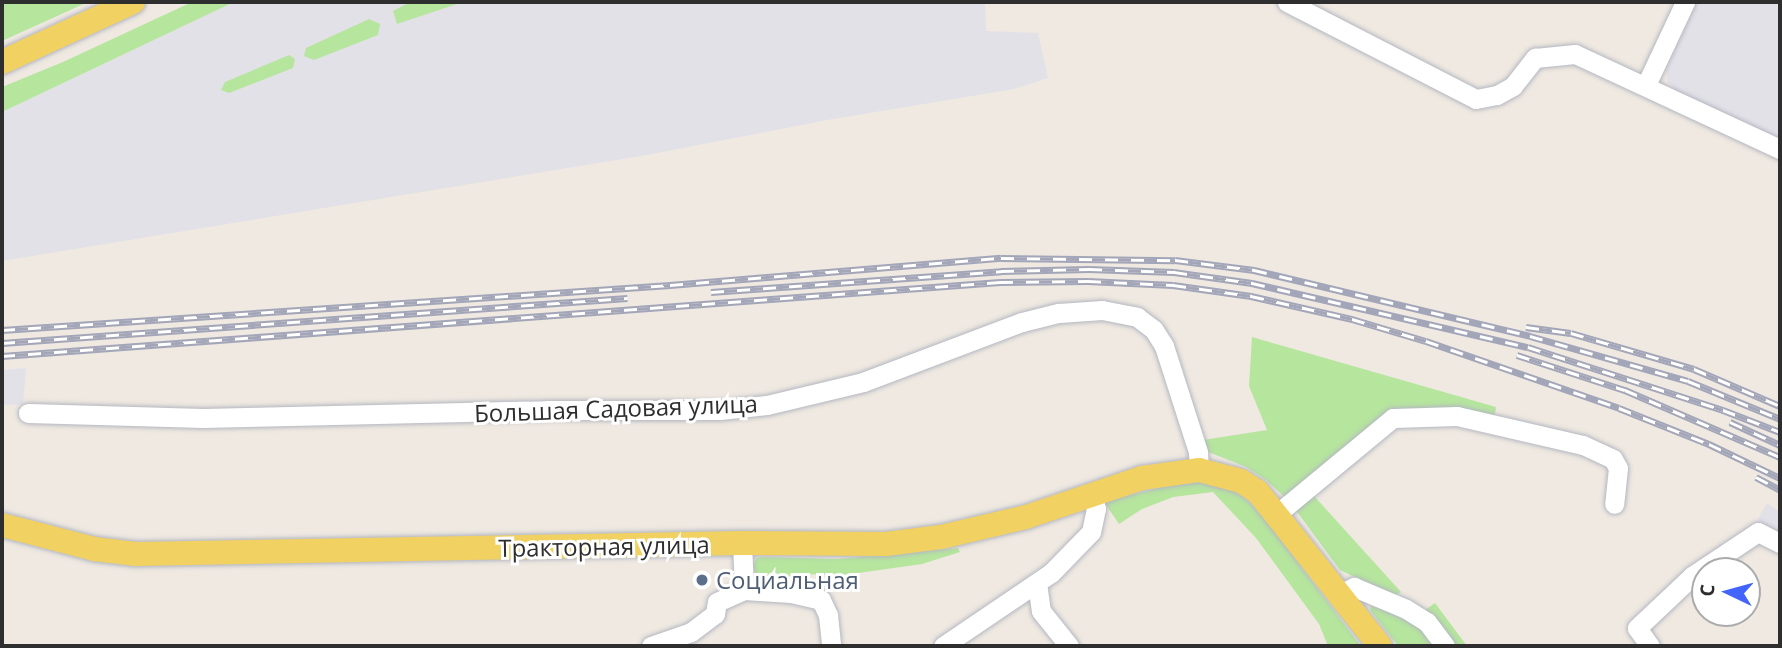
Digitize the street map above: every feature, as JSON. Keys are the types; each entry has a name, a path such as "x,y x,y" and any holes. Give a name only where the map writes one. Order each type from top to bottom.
{"main road":[{"path":"2,62 133,2"},
{"path":"1199,470 1241,481 1258,492 1278,513 1380,646"},
{"name":"Тракторная улица","path":"2,525 94,549 136,554 742,543 886,544 941,537 1026,517 1092,493 1167,473 1199,470"}],"street":[{"path":"1287,2 1476,99 1497,95 1513,86 1535,58 1575,54 1780,149"},
{"path":"1646,85 1685,2"},
{"name":"Большая Садовая улица","path":"28,413 203,418 547,410 720,410 767,405 863,382 1022,323 1059,313 1102,310 1137,317 1154,330 1164,346 1198,452 1199,470"},
{"path":"1278,513 1394,418 1457,416 1583,446 1613,459 1618,468 1614,504"},
{"path":"943,646 1037,583 1091,532 1096,509 1092,493"},
{"path":"1650,646 1637,628 1692,576 1758,531 1780,543"},
{"path":"742,543 744,590"},
{"path":"1037,583 1041,611 1069,646"},
{"path":"1339,594 1354,587 1406,609 1427,622 1445,646"},
{"path":"651,646 694,639 715,614 717,602 744,590 791,593 821,600 828,615 831,646"}],"shaded area":[{"path":"234,2 985,2 986,31 1038,33 1048,78 1014,89 827,120 647,155 2,261 2,112"},
{"path":"1697,2 1780,2 1780,140 1676,91 1668,82 1666,70"},
{"path":"26,368 23,404 2,405 2,370"},
{"path":"1767,503 1780,512 1780,541 1756,523"}],"green space":[{"path":"2,2 88,2 2,41"},
{"path":"192,2 234,2 2,112 2,87"},
{"path":"410,2 463,2 397,24 393,11"},
{"path":"369,19 380,24 378,35 314,60 304,56 306,48"},
{"path":"289,55 295,59 293,68 229,93 221,90 225,82"},
{"path":"1252,337 1496,407 1494,421 1394,411 1305,486 1401,592 1395,596 1340,570 1289,501 1266,480 1246,467 1206,451 1203,440 1267,430 1249,386"},
{"path":"1197,482 1235,491 1250,503 1361,646 1328,646 1319,624 1256,538 1213,492 1173,497 1142,509 1119,524 1104,502 1170,485"},
{"path":"958,548 960,552 922,564 844,575 798,574 759,586 753,566 756,558 765,557 837,559"},
{"path":"1435,603 1467,646 1452,646 1425,610"},
{"path":"1371,606 1404,616 1421,630 1433,646 1398,646 1370,610"}],"railway":[{"path":"2,330 670,285 1001,258 1175,260 1254,270 1530,336 1688,381 1780,419"},
{"path":"711,292 1001,271 1089,269 1174,272 1252,283 1528,347 1723,410 1780,432"},
{"path":"2,356 1000,282 1088,281 1173,285 1251,296 1352,319 1426,341 1619,408 1709,444 1780,478"},
{"path":"2,343 627,298"},
{"path":"1526,327 1571,333 1694,369 1780,406"},
{"path":"1517,355 1625,390 1780,457"},
{"path":"1730,422 1780,445"},
{"path":"1756,477 1780,490"}],"place":[{"name":"Социальная","path":"702,580"}]}
